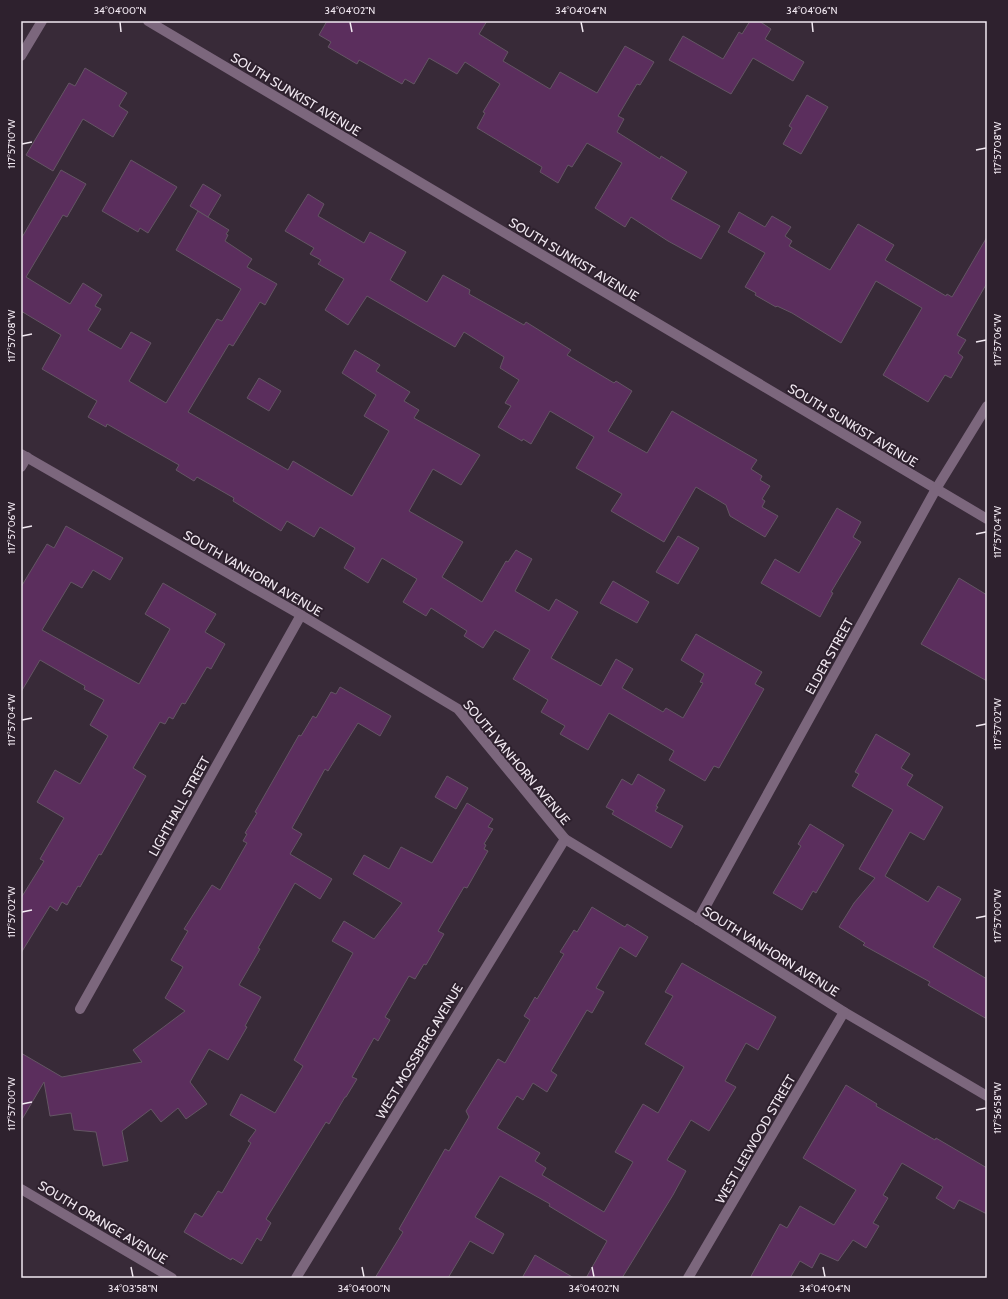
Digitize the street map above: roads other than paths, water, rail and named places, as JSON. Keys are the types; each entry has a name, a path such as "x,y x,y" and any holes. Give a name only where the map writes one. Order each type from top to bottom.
{"street":[{"path":"21,56 42,21"},
{"name":"SOUTH SUNKIST AVENUE","path":"148,21 987,519"},
{"name":"ELDER STREET","path":"698,920 936,489 987,406"},
{"path":"21,467 24,455"},
{"name":"SOUTH VANHORN AVENUE","path":"24,455 300,615 458,709 564,838 844,1012 987,1096"},
{"name":"LIGHTHALL STREET","path":"80,1009 300,615"},
{"name":"WEST MOSSBERG AVENUE","path":"296,1278 564,838"},
{"name":"WEST LEEWOOD STREET","path":"688,1278 844,1012"},
{"name":"SOUTH ORANGE AVENUE","path":"21,1189 172,1278"}]}
